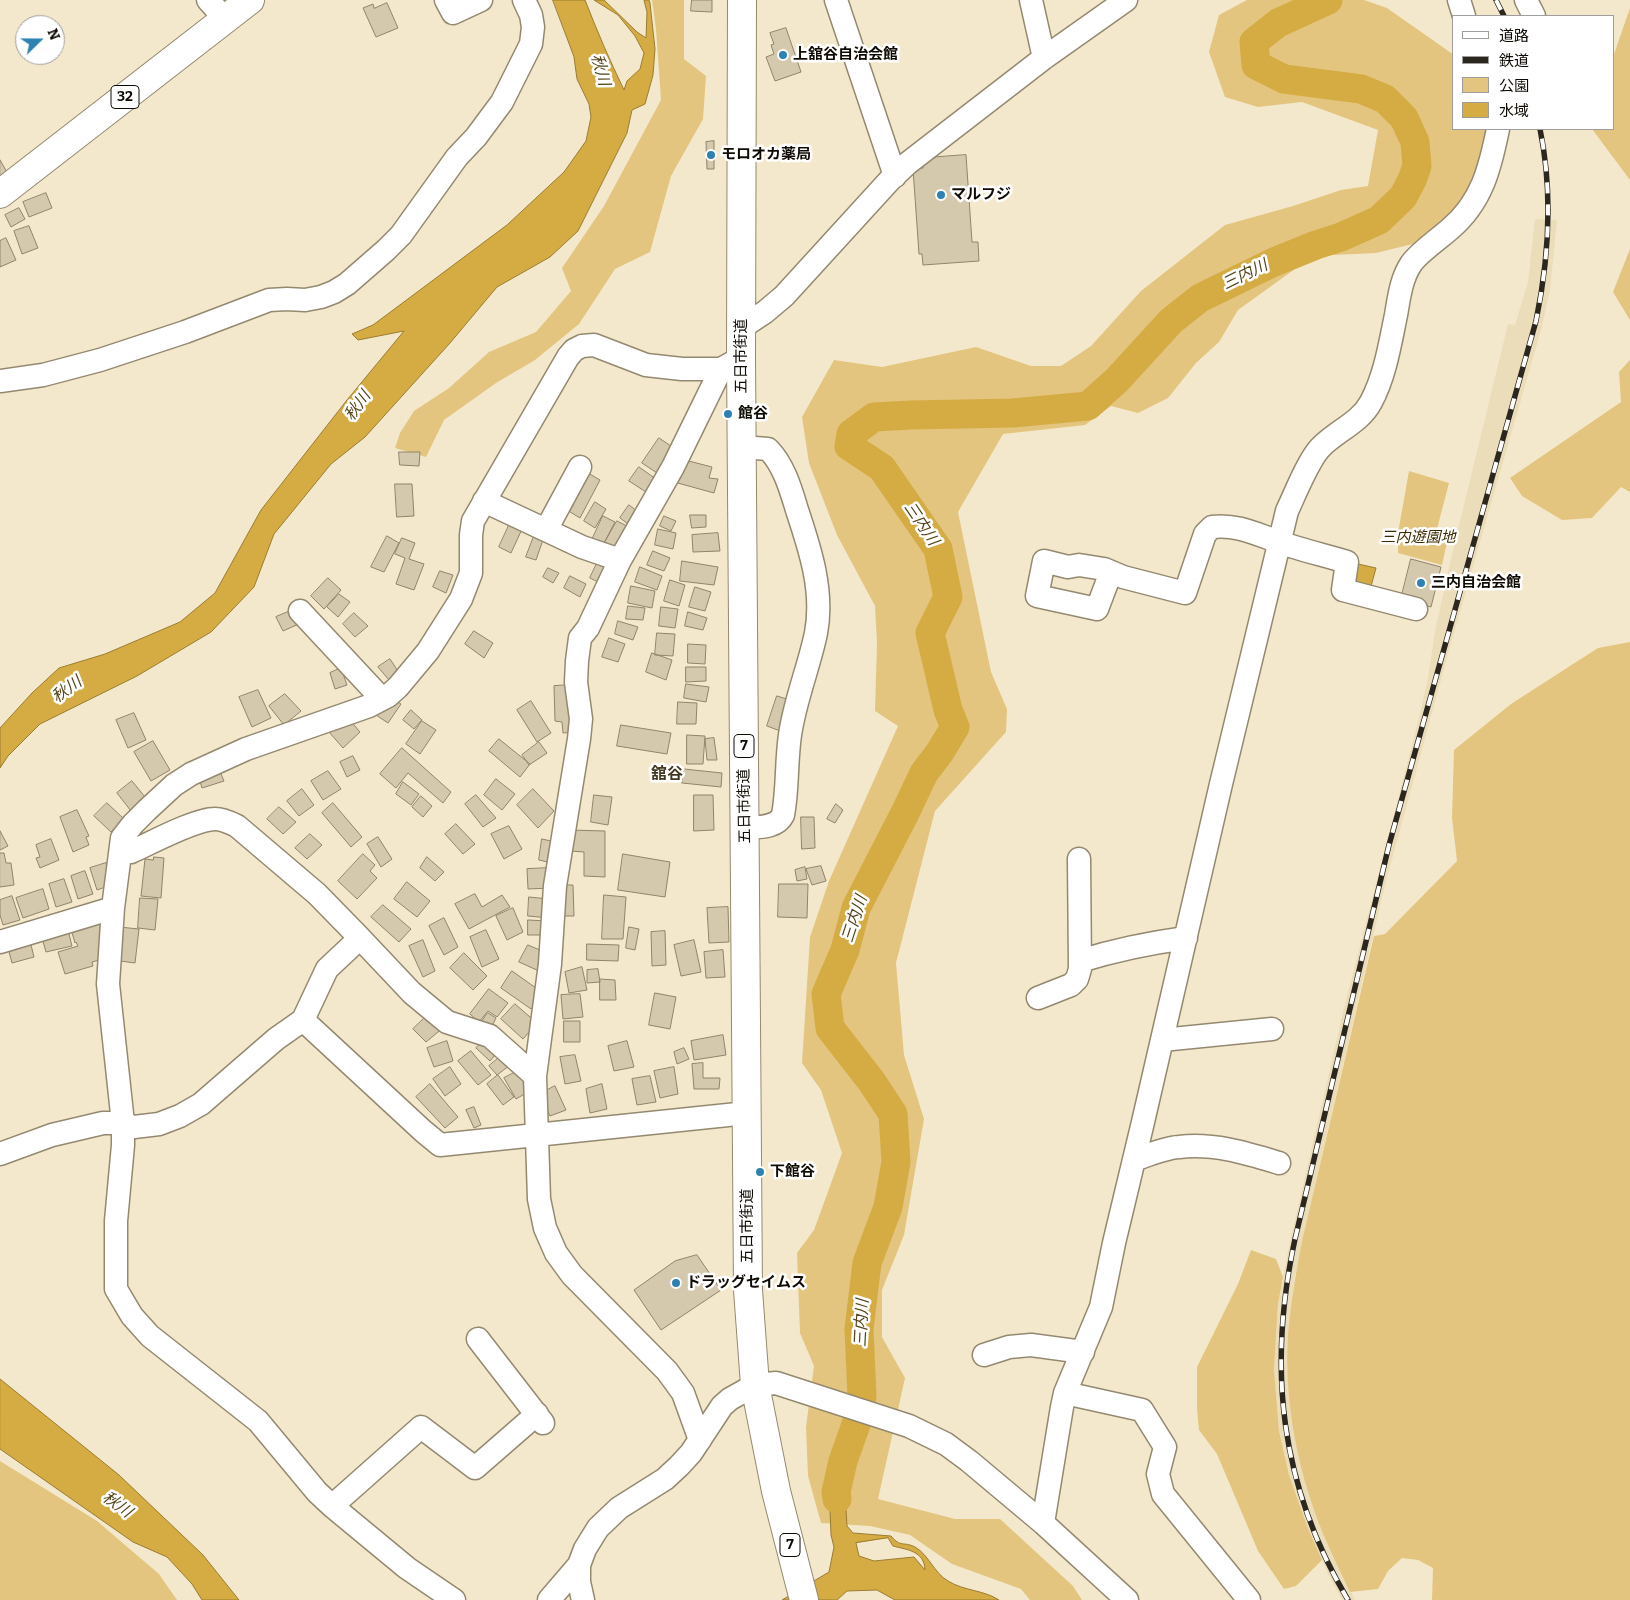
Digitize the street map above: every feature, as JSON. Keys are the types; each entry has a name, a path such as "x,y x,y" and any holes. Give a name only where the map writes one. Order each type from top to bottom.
{"main road":[{"name":"32","path":"0,194 217,9 250,0"},
{"name":"五日市街道","path":"742,0 741,328 731,363 742,447 748,1282 755,1385 776,1490 804,1600"}],"street":[{"path":"446,0 453,13 481,0"},
{"path":"0,382 43,375 100,360 184,332 269,300 305,300 321,297 347,284 401,235 457,157 476,137 502,102 531,44 533,27 531,15 524,0"},
{"path":"836,0 895,176"},
{"path":"1031,0 1044,58"},
{"path":"741,328 784,296 895,176 1044,58 1126,0"},
{"path":"1458,0 1464,15"},
{"path":"1526,0 1534,15"},
{"path":"1043,1523 1056,1433 1065,1393 1084,1352 1101,1307 1114,1242 1287,511 1303,477 1320,448 1363,414 1370,403 1378,388 1389,350 1405,276 1412,263 1458,223 1474,203 1484,184 1498,130"},
{"path":"454,1600 407,1568 332,1506 317,1492 258,1421 150,1336 132,1316 116,1289 116,1221 124,1145 108,984 113,908 122,838 133,824 174,785 191,774 246,749 369,706 398,687 428,651 461,599 471,573 470,535 474,521 568,357 574,350 582,346 594,345 646,365 682,369 731,363"},
{"path":"700,1440 683,1393 667,1371 572,1275 556,1253 545,1228 539,1199 535,1076 550,964 555,886 579,739 581,719 576,682 576,661 580,638 588,628 620,560 731,363"},
{"path":"742,447 768,449 779,463 791,491 808,543 817,583 818,615 816,633 790,735 783,815 779,821 773,824 745,828"},
{"path":"546,530 580,467"},
{"path":"484,501 582,547 620,560"},
{"path":"1111,572 1122,577 1185,593 1205,534 1212,527 1226,525 1263,534 1279,542 1347,562 1343,590 1416,609"},
{"path":"300,611 382,699"},
{"path":"120,853 131,852 200,822 216,819 237,826 317,894 412,993 447,1022 490,1036 535,1076"},
{"path":"1038,998 1071,985 1077,979 1080,961 1079,859"},
{"path":"0,942 113,908"},
{"path":"0,1154 52,1135 103,1122 123,1123 134,1127 159,1124 180,1116 200,1104 276,1038 303,1020 327,969 360,938"},
{"path":"1080,961 1140,945 1186,938"},
{"path":"303,1020 440,1145 747,1113"},
{"path":"1162,1040 1272,1029"},
{"path":"1134,1160 1178,1147 1216,1147 1238,1151 1279,1163"},
{"path":"332,1506 421,1427 475,1468 540,1418 478,1338"},
{"path":"984,1355 1009,1347 1031,1345 1084,1352"},
{"path":"583,1600 579,1582 579,1566 588,1542 603,1522 619,1508 672,1473 700,1440 726,1402 755,1385 776,1384 898,1422 931,1436 954,1449 1043,1523 1127,1600"},
{"path":"1065,1393 1142,1410 1165,1447 1158,1474 1163,1494 1249,1600"},
{"path":"549,1600 579,1566"}],"shaded area":[{"path":"1535,219 1557,220 1550,290 1541,330 1451,643 1385,885 1294,1281 1289,1326 1288,1368 1291,1413 1311,1501 1329,1547 1355,1600 1342,1600 1307,1526 1289,1475 1279,1431 1274,1369 1278,1304 1289,1247 1344,1008 1420,714 1435,631 1453,550 1508,324 1515,325 1528,282"}],"green space":[{"path":"652,0 684,0 684,59 706,76 703,119 671,176 650,252 615,269 579,324 535,360 496,383 444,420 426,457 395,448 400,433 414,411 449,388 489,352 536,332 571,291 562,268 604,206 661,100"},
{"path":"1247,0 1293,0 1302,2 1305,0 1364,0 1387,8 1452,54 1452,130 1490,130 1465,204 1425,241 1376,253 1313,256 1238,310 1219,342 1196,363 1168,398 1138,413 1111,406 1085,425 1003,434 958,512 991,672 1007,709 1006,732 935,811 896,963 904,1055 924,1119 904,1235 882,1290 882,1337 905,1378 878,1499 955,1519 1000,1519 1073,1586 1082,1600 1030,1600 1021,1589 952,1564 910,1535 870,1526 821,1523 808,1476 806,1427 814,1366 800,1333 797,1253 814,1230 842,1153 821,1090 802,1063 810,937 829,881 898,726 875,711 877,643 875,606 837,535 809,463 802,417 834,360 882,367 976,347 1031,366 1061,366 1091,346 1141,291 1225,225 1341,190 1368,186 1378,130 1302,102 1258,107 1225,97 1209,52 1219,15"},
{"path":"1630,8 1630,180 1593,130 1615,130 1615,51"},
{"path":"1630,249 1630,320 1613,292"},
{"path":"1630,360 1630,492 1621,487 1592,518 1562,520 1522,496 1510,478 1621,402 1619,372"},
{"name":"三内遊園地","path":"1409,471 1449,483 1437,529 1449,533 1442,565 1398,553 1398,533"},
{"path":"1630,642 1630,1600 1432,1600 1433,1568 1418,1560 1402,1558 1388,1571 1378,1589 1350,1592 1319,1524 1299,1458 1291,1414 1287,1346 1303,1237 1374,936 1385,934 1457,861 1452,818 1454,750 1511,704 1598,648"},
{"path":"1251,1250 1276,1259 1283,1277 1278,1304 1274,1369 1279,1431 1289,1475 1307,1526 1322,1560 1296,1586 1284,1589 1258,1551 1217,1454 1199,1430 1197,1367 1238,1284"},
{"path":"0,1461 97,1521 159,1574 177,1600 0,1600"}],"water":[{"name":"秋川","path":"553,0 585,0 624,90 627,81 640,69 644,53 635,36 618,15 594,0 604,0 637,32 646,38 647,12 644,0 649,0 655,49 653,75 645,104 632,110 627,133 578,231 550,257 497,287 450,343 365,437 331,464 274,534 254,587 211,632 137,676 40,724 8,756 0,768 0,728 32,693 59,668 105,654 180,622 215,593 261,510 404,331 358,340 352,334 373,325 507,225 564,172 586,141 591,117 589,104 577,79 574,57"},
{"path":"1358,564 1376,568 1370,590 1352,585"},
{"name":"秋川","path":"0,1379 119,1475 203,1555 239,1600 202,1600 192,1584 167,1557 133,1542 0,1449"},
{"path":"843,1461 847,1526 853,1533 891,1536 900,1543 915,1547 920,1550 943,1578 961,1587 987,1594 999,1600 895,1600 877,1590 847,1591 837,1600 782,1600 829,1572 834,1547 831,1535 829,1485","holes":["888,1538 893,1546 914,1552 922,1559 925,1570 914,1557 874,1561 859,1556 856,1543"]}],"building":[{"path":"692,0 712,0 712,12 691,11"},
{"path":"387,3 398,28 376,37 363,8 373,4 374,8"},
{"name":"上舘谷自治会館","path":"786,28 801,72 775,81 766,57 774,54 771,45 774,44 770,33"},
{"path":"714,141 714,169 707,169 706,142"},
{"path":"966,155 972,242 978,242 979,261 923,265 922,254 919,254 913,169 923,168 923,165 936,157"},
{"path":"0,160 8,174 0,178"},
{"path":"46,193 52,208 29,217 23,202"},
{"path":"19,208 25,219 11,227 5,215"},
{"path":"29,226 38,248 22,254 14,231"},
{"path":"6,238 16,260 0,267 0,241"},
{"path":"659,438 674,448 657,473 642,463"},
{"path":"399,452 420,452 419,466 400,465"},
{"path":"681,459 712,467 709,478 718,479 714,493 674,482"},
{"path":"639,467 656,479 646,492 629,481"},
{"path":"588,473 600,480 580,518 567,510"},
{"path":"395,484 412,484 414,516 397,517"},
{"path":"595,502 606,509 595,528 584,521"},
{"path":"629,505 641,514 632,527 620,518"},
{"path":"690,515 706,515 706,527 692,528"},
{"path":"603,516 615,522 602,547 591,542"},
{"path":"664,516 676,521 671,531 660,526"},
{"path":"511,521 523,527 511,553 499,547"},
{"path":"617,521 629,527 616,551 604,544"},
{"path":"658,529 676,533 673,549 655,545"},
{"path":"536,531 545,534 536,560 526,557"},
{"path":"718,533 720,551 693,552 692,535"},
{"path":"387,536 399,543 384,572 371,567"},
{"path":"402,538 415,543 409,559 424,564 414,590 396,584 405,558 395,554"},
{"path":"653,551 670,558 664,571 647,565"},
{"path":"600,557 611,562 602,584 590,578"},
{"name":"三内自治会館","path":"1411,559 1441,567 1431,607 1401,599"},
{"path":"682,561 718,567 714,585 680,581"},
{"path":"640,567 662,576 657,590 635,582"},
{"path":"548,568 559,573 553,583 543,577"},
{"path":"440,571 453,575 446,593 433,587"},
{"path":"570,576 586,584 580,597 564,588"},
{"path":"328,578 341,590 324,609 311,596"},
{"path":"670,580 685,585 679,606 664,601"},
{"path":"631,586 655,591 652,608 628,603"},
{"path":"695,587 711,592 705,611 689,607"},
{"path":"339,594 350,602 338,617 327,607"},
{"path":"628,606 645,608 643,620 626,619"},
{"path":"661,607 678,609 675,628 659,626"},
{"path":"295,609 301,623 283,631 276,617"},
{"path":"688,612 707,618 703,630 685,626"},
{"path":"354,613 368,626 355,637 343,624"},
{"path":"618,621 638,627 633,640 615,634"},
{"path":"474,631 493,643 484,658 465,644"},
{"path":"657,633 675,634 673,656 655,655"},
{"path":"609,638 625,644 618,662 602,657"},
{"path":"688,644 706,645 705,664 688,663"},
{"path":"652,653 672,660 666,680 646,672"},
{"path":"390,659 398,671 389,680 378,667"},
{"path":"686,667 706,667 706,681 686,682"},
{"path":"341,668 347,685 335,689 330,673"},
{"path":"686,684 709,687 706,702 684,698"},
{"path":"573,685 574,732 563,733 562,722 555,721 554,686"},
{"path":"258,690 271,718 252,727 239,697"},
{"path":"285,694 301,711 284,725 269,706"},
{"path":"389,696 401,704 388,723 376,715"},
{"path":"777,696 793,701 783,732 767,726"},
{"path":"531,701 551,733 537,742 517,710"},
{"path":"678,702 697,703 696,724 677,724"},
{"path":"411,710 422,720 414,729 403,720"},
{"path":"134,713 146,740 128,748 116,720"},
{"path":"348,718 360,732 343,748 329,732"},
{"path":"422,721 436,730 420,754 406,744"},
{"path":"621,725 671,733 667,754 617,746"},
{"path":"687,735 705,736 703,764 687,764"},
{"path":"714,738 717,760 707,760 705,739"},
{"path":"499,739 530,764 520,777 489,751"},
{"path":"153,741 170,770 151,781 134,752"},
{"path":"539,742 547,753 529,765 522,755"},
{"path":"402,748 451,792 443,803 408,773 396,788 380,774"},
{"path":"353,756 360,770 347,777 340,762"},
{"path":"218,767 224,781 202,788 198,775"},
{"path":"684,769 722,773 721,787 682,783"},
{"path":"328,771 341,789 323,800 311,781"},
{"path":"496,779 515,794 502,810 484,795"},
{"path":"132,781 145,797 142,799 144,801 131,811 117,793"},
{"path":"403,782 419,794 411,805 396,794"},
{"path":"302,789 314,805 299,816 287,801"},
{"path":"533,789 554,811 538,828 517,805"},
{"path":"476,795 496,818 483,827 465,804"},
{"path":"594,795 612,797 608,825 591,822"},
{"path":"694,795 713,795 714,830 694,831"},
{"path":"421,796 432,806 423,817 412,807"},
{"path":"107,803 124,819 111,832 94,816"},
{"path":"333,803 362,837 351,847 322,813"},
{"path":"836,804 843,810 835,823 827,819"},
{"path":"279,807 296,822 283,834 267,819"},
{"path":"77,810 89,836 86,837 89,845 73,852 60,817"},
{"path":"801,817 814,817 815,848 802,849"},
{"path":"456,824 475,844 463,854 445,834"},
{"path":"509,826 522,849 504,859 491,834"},
{"path":"570,830 605,831 605,877 584,876 584,852 570,851"},
{"path":"0,831 8,846 0,850"},
{"path":"310,834 322,845 307,859 295,848"},
{"path":"378,837 392,859 381,867 367,844"},
{"path":"51,839 59,860 40,868 36,858 40,857 36,845"},
{"path":"542,839 560,843 556,864 539,860"},
{"path":"0,853 4,853 6,863 11,863 14,885 0,887"},
{"path":"363,854 375,865 370,871 377,878 357,899 338,881"},
{"path":"623,854 670,862 665,897 618,890"},
{"path":"154,857 164,858 161,898 141,896 145,859 153,860"},
{"path":"427,857 444,872 435,881 420,868"},
{"path":"106,863 111,885 97,890 90,868"},
{"path":"821,866 826,881 812,885 806,869"},
{"path":"805,867 807,879 797,881 795,870"},
{"path":"550,868 551,888 528,889 527,869"},
{"path":"85,871 93,894 78,899 71,876"},
{"path":"64,879 72,902 56,907 49,884"},
{"path":"407,882 430,901 417,917 394,899"},
{"path":"779,884 808,884 807,918 778,917"},
{"path":"563,885 573,885 574,916 565,916"},
{"path":"43,889 49,909 23,918 16,898"},
{"path":"475,894 482,907 502,895 510,907 469,929 455,904"},
{"path":"604,895 626,897 623,939 602,939"},
{"path":"12,896 20,920 3,925 0,915 0,900"},
{"path":"529,897 549,899 549,918 528,916"},
{"path":"140,898 158,899 155,930 138,928"},
{"path":"383,905 411,929 399,942 371,917"},
{"path":"728,907 729,942 709,943 707,908"},
{"path":"513,908 523,932 507,940 496,916"},
{"path":"444,918 458,947 444,955 429,926"},
{"path":"528,920 548,921 548,935 528,935"},
{"path":"103,921 103,959 92,962 93,966 65,974 58,952 78,946 75,943 71,929"},
{"path":"119,927 139,929 135,963 120,961"},
{"path":"629,927 639,929 635,950 626,948"},
{"path":"68,930 72,946 46,952 42,938"},
{"path":"486,930 499,959 482,967 470,937"},
{"path":"665,931 666,965 652,966 651,932"},
{"path":"423,940 435,971 423,977 409,946"},
{"path":"694,940 701,972 681,976 674,945"},
{"path":"26,943 27,946 31,945 34,957 12,963 8,948"},
{"path":"587,944 619,945 618,961 587,960"},
{"path":"528,945 547,953 539,971 519,962"},
{"path":"723,950 725,977 706,978 704,952"},
{"path":"464,953 487,976 473,990 450,968"},
{"path":"582,967 587,990 569,993 565,972"},
{"path":"598,969 600,982 587,983 587,970"},
{"path":"512,971 543,993 531,1009 501,988"},
{"path":"600,979 615,980 616,1000 600,1000"},
{"path":"489,989 508,1003 497,1017 488,1011 479,1022 470,1014"},
{"path":"655,993 676,997 670,1029 649,1025"},
{"path":"580,994 583,1017 563,1019 561,995"},
{"path":"515,1004 537,1023 523,1039 501,1019"},
{"path":"431,1012 444,1027 426,1042 413,1029"},
{"path":"488,1013 496,1018 490,1030 480,1024"},
{"path":"564,1021 580,1021 580,1042 564,1042"},
{"path":"723,1035 726,1055 694,1060 691,1041"},
{"path":"488,1037 500,1049 490,1061 476,1048"},
{"path":"447,1041 453,1061 434,1067 427,1048"},
{"path":"627,1041 634,1067 614,1071 608,1046"},
{"path":"684,1048 689,1059 677,1064 674,1052"},
{"path":"471,1051 491,1075 478,1085 458,1061"},
{"path":"506,1052 514,1062 497,1075 489,1066"},
{"path":"575,1055 581,1081 565,1084 560,1057"},
{"path":"703,1063 703,1078 720,1078 719,1089 694,1089 692,1064"},
{"path":"450,1067 461,1084 445,1096 433,1079"},
{"path":"674,1067 678,1094 660,1098 654,1071"},
{"path":"520,1070 533,1089 516,1099 504,1078"},
{"path":"498,1075 514,1097 503,1105 487,1084"},
{"path":"650,1076 656,1102 637,1105 632,1079"},
{"path":"430,1084 458,1117 445,1128 416,1097"},
{"path":"602,1084 607,1109 590,1113 586,1089"},
{"path":"555,1086 566,1110 550,1116 540,1094"},
{"path":"474,1107 481,1125 474,1128 466,1110"},
{"path":"697,1255 721,1290 661,1330 634,1290 675,1261"}],"waterway":[{"name":"三内川","path":"837,1499 836,1492 843,1461 860,1413 862,1396 859,1329 867,1263 888,1207 896,1162 893,1114 872,1082 830,1028 826,994 845,950 856,908 924,773 940,752 955,727 948,710 930,633 948,597 938,549 882,468 849,446 851,434 874,417 1013,413 1088,406 1117,380 1171,321 1200,298 1274,262 1341,237 1379,220 1403,197 1417,166 1415,142 1404,118 1385,99 1361,89 1284,79 1256,65 1254,42 1278,23 1328,0"}],"railway":[{"path":"1496,0 1504,15"},
{"path":"1348,1600 1325,1557 1307,1513 1294,1470 1286,1425 1282,1380 1282,1334 1286,1287 1295,1239 1389,845 1536,321 1544,273 1548,225 1547,177 1540,130"}],"place":[{"name":"上舘谷自治会館","path":"783,55"},
{"name":"モロオカ薬局","path":"711,155"},
{"name":"マルフジ","path":"941,195"},
{"name":"館谷","path":"728,414"},
{"name":"三内自治会館","path":"1421,583"},
{"name":"下館谷","path":"760,1172"},
{"name":"ドラッグセイムス","path":"676,1283"}],"district":[{"name":"舘谷","path":"667,775"}]}
